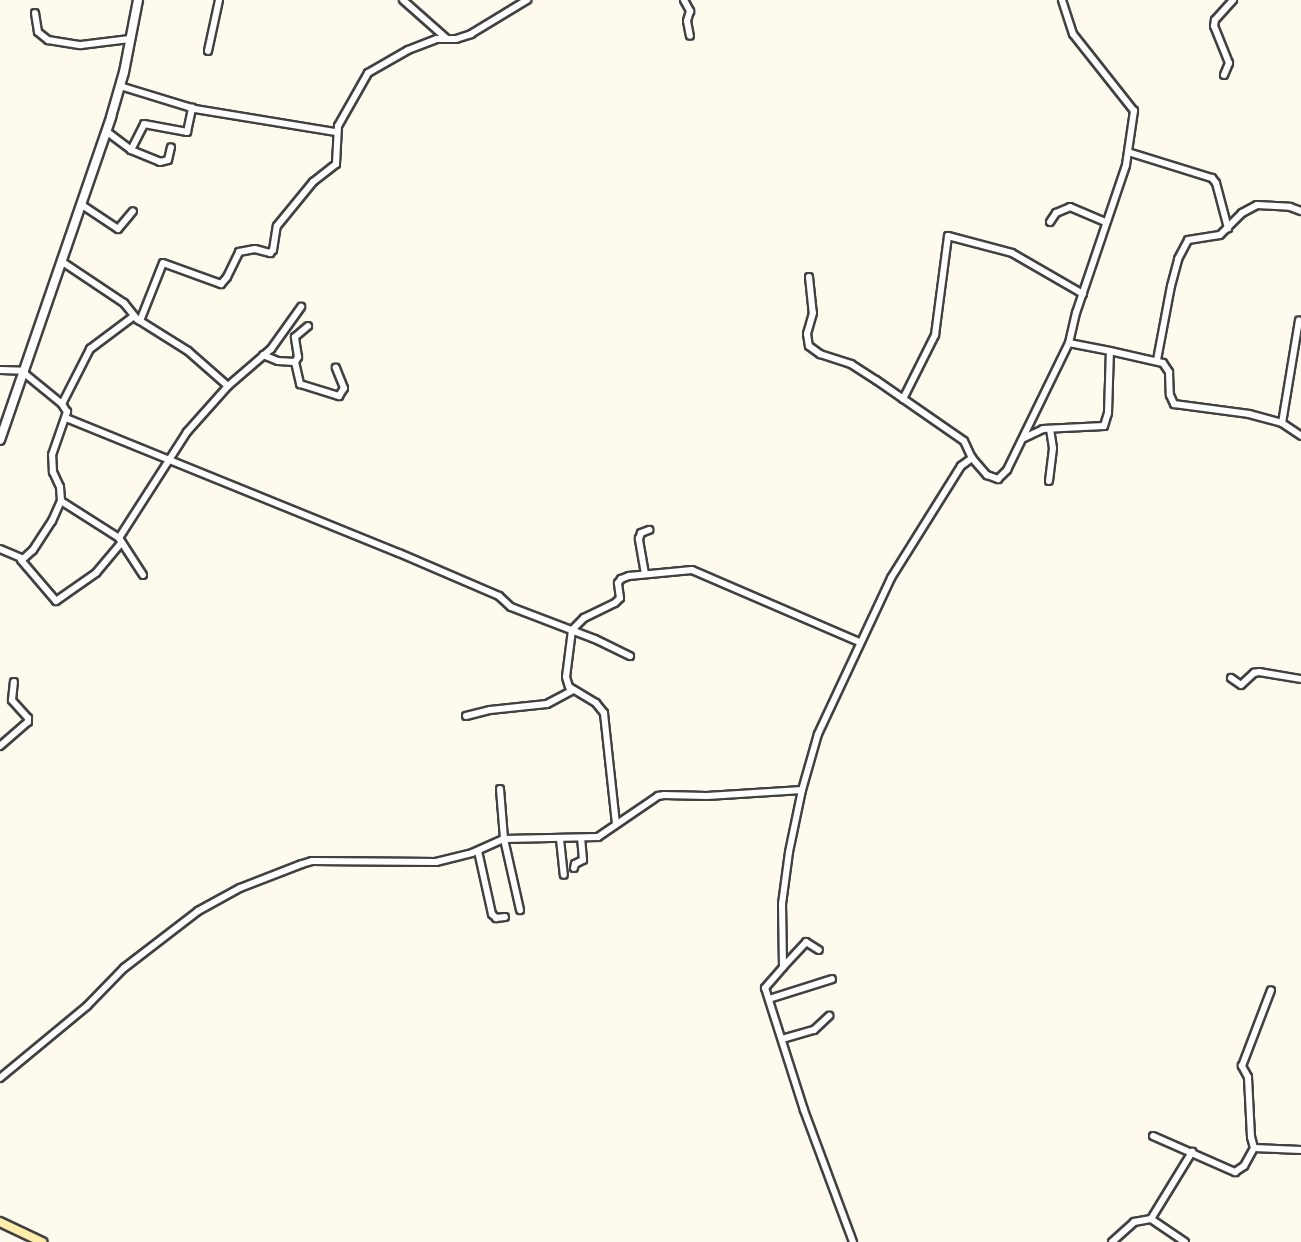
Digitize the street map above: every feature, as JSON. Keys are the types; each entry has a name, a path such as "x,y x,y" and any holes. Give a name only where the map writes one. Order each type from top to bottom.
{"main road":[{"path":"0,1222 42,1242"}],"street":[{"path":"0,440 106,131 120,86 138,0"},
{"path":"208,51 219,0"},
{"path":"403,0 447,38"},
{"path":"140,321 163,263 221,284 228,277 239,252 255,249 270,253 276,246 277,226 285,215 313,182 336,164 336,132 368,73 395,55 437,39 456,39 471,34 527,0"},
{"path":"684,0 690,11 687,21 690,36"},
{"path":"809,277 813,313 807,334 808,346 815,352 851,364 964,441 972,458 987,476 998,479 1003,476 1070,343 1128,152 1134,111 1074,34 1062,0"},
{"path":"1224,75 1229,63 1214,26 1215,20 1233,0"},
{"path":"34,13 38,32 48,40 81,45 130,39"},
{"path":"120,86 192,108 336,132"},
{"path":"131,150 144,124 187,132 192,108"},
{"path":"106,131 131,150 165,162 168,160 171,147"},
{"path":"1128,152 1212,178 1216,183 1228,228"},
{"path":"82,205 118,229 133,212"},
{"path":"1157,360 1171,286 1184,246 1191,237 1220,235 1242,213 1257,205 1290,207 1301,211"},
{"path":"1050,222 1056,213 1070,207 1106,222"},
{"path":"903,399 935,335 948,236 1012,253 1083,294"},
{"path":"61,261 124,303 140,321 188,351 228,386"},
{"path":"0,549 21,560 56,601 96,573 121,540 192,425 228,386 263,355 301,307"},
{"path":"62,404 90,348 134,316"},
{"path":"1282,423 1299,320"},
{"path":"308,326 295,337 298,357 295,362 300,384 339,396 344,388 336,368"},
{"path":"1070,343 1157,360 1166,365 1171,399 1174,404 1250,414 1282,423 1301,436"},
{"path":"1022,439 1037,431 1104,426 1108,413 1110,351"},
{"path":"263,355 278,361 295,362"},
{"path":"0,370 25,372 62,404 67,412 51,455 53,472 60,487 61,501 33,550 21,560"},
{"path":"66,418 399,553 499,596 511,607 572,630 630,656"},
{"path":"1049,481 1053,448 1050,429"},
{"path":"783,968 782,904 802,790 818,734 859,642 891,578 961,466 972,458"},
{"path":"61,501 121,540 143,575"},
{"path":"645,574 639,539 641,533 649,530"},
{"path":"616,824 608,728 604,713 596,703 573,690 566,677 572,630 584,618 615,603 620,598 618,583 621,579 645,574 692,570 859,642"},
{"path":"1231,678 1241,685 1259,672 1301,679"},
{"path":"0,746 28,722 28,718 12,700 14,682"},
{"path":"466,717 490,710 547,704 573,690"},
{"path":"500,789 504,839 519,910"},
{"path":"0,1078 87,1006 124,968 198,911 240,888 307,861 426,863 478,850 504,839 581,838 604,835 616,824 658,796 707,796 802,790"},
{"path":"560,838 564,875"},
{"path":"574,868 575,864 583,860 581,838"},
{"path":"478,850 492,914 496,918 505,917"},
{"path":"819,950 806,942 765,988 804,1110 853,1242"},
{"path":"769,999 832,979"},
{"path":"1153,1136 1235,1172 1244,1166 1254,1148 1251,1137 1248,1077 1242,1066 1271,990"},
{"path":"782,1039 814,1030 829,1016"},
{"path":"1254,1148 1301,1150"},
{"path":"1151,1219 1192,1152"},
{"path":"1112,1242 1134,1222 1151,1219 1185,1242"}]}
